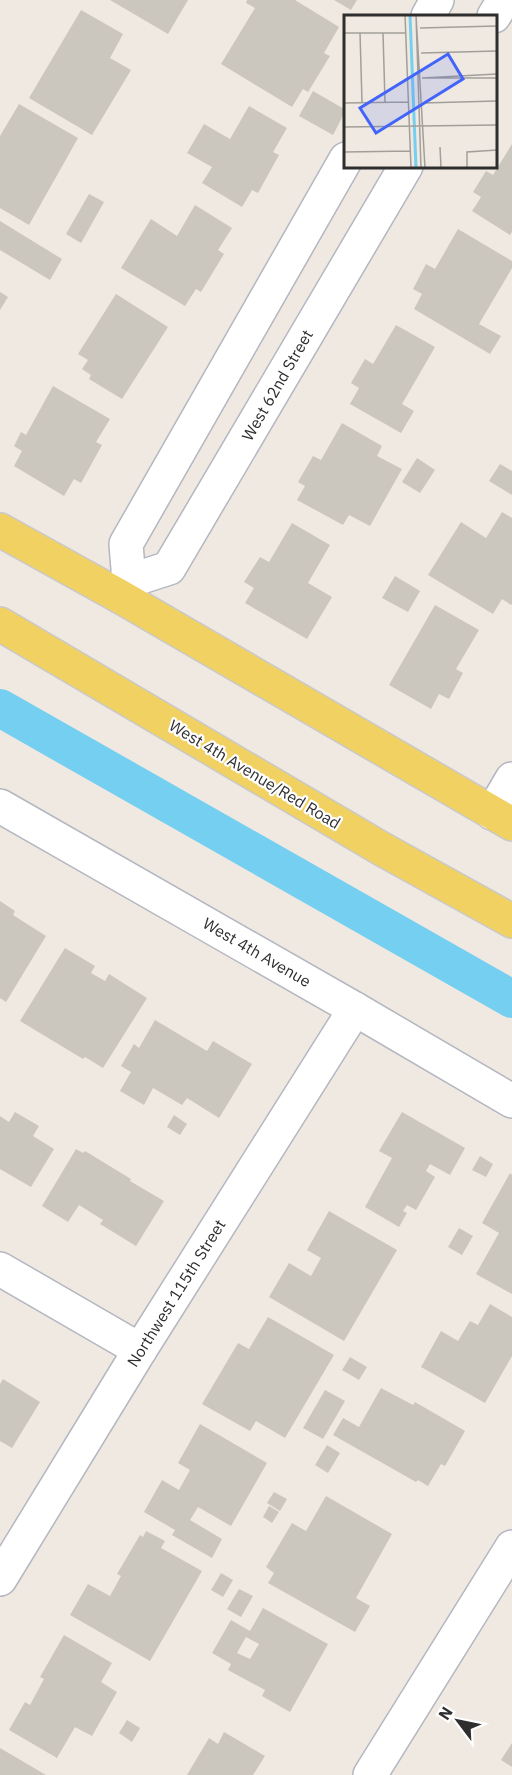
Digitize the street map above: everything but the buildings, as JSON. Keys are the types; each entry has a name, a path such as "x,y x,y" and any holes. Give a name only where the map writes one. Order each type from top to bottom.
{"main road":[{"path":"0,530 125,589 502,818"},
{"name":"West 4th Avenue/Red Road","path":"0,624 372,843 512,921"}],"street":[{"path":"429,15 437,0"},
{"path":"495,15 504,0"},
{"path":"125,589 126,544 344,161"},
{"name":"West 62nd Street","path":"125,589 169,568 405,168"},
{"path":"502,818 512,779"},
{"name":"West 4th Avenue","path":"0,806 512,1101"},
{"name":"Northwest 115th Street","path":"0,1579 140,1350 355,1009"},
{"path":"0,1269 140,1350"},
{"path":"370,1775 512,1547"}],"waterway":[{"path":"0,708 512,999"}]}
